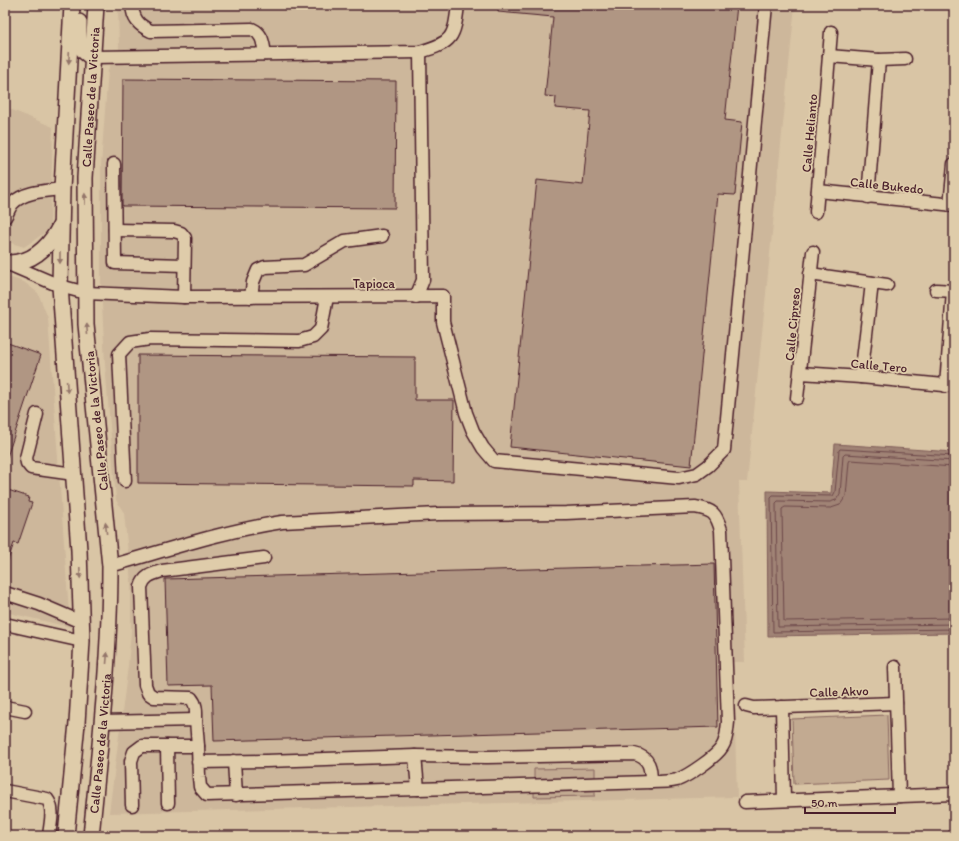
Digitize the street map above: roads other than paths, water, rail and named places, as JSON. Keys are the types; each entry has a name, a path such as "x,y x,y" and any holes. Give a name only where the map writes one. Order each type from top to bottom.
{"main road":[{"name":"Calle Paseo de la Victoria","path":"66,836 77,723 82,641 79,550 60,286 60,226 72,5"},
{"path":"80,5 79,38 86,55 93,57"},
{"name":"Calle Paseo de la Victoria","path":"91,836 108,646 110,566 87,331 86,293 85,178 96,5"},
{"path":"5,263 19,262 42,250 53,239 60,226"}],"street":[{"path":"132,5 133,14 141,26 151,31 252,29 258,32 262,38 265,54"},
{"path":"93,57 420,52 438,47 448,41 455,29 458,5"},
{"name":"Tapioca","path":"5,263 60,286 86,293 184,297 443,296 443,322 466,414 483,448 494,461 679,478 697,474 708,466 724,450 766,5"},
{"name":"Calle Helianto","path":"816,212 831,32"},
{"path":"416,297 422,280 420,52"},
{"path":"829,56 879,60 905,59"},
{"path":"868,197 879,60"},
{"path":"114,164 115,263 184,265"},
{"path":"952,205 954,164"},
{"path":"5,217 13,203 25,195 62,189"},
{"name":"Calle Bukedo","path":"818,191 952,205"},
{"path":"115,230 174,231 181,233 185,238 184,297"},
{"path":"251,297 253,282 258,270 265,266 304,265 345,240 382,236"},
{"name":"Calle Cipreso","path":"798,398 813,252"},
{"path":"810,274 887,285"},
{"path":"861,377 872,283"},
{"path":"936,290 954,291 950,386"},
{"path":"125,481 119,354 130,342 150,339 299,341 313,337 321,329 327,297"},
{"name":"Calle Tero","path":"801,372 950,386"},
{"path":"38,414 26,458 27,463 31,468 74,474"},
{"path":"110,566 257,526 282,522 438,514 566,513 695,507 709,510 717,517 721,530 728,722 726,738 722,747 714,755 697,768 676,780 207,796 200,787 195,702 191,698 154,697 148,693 145,685 141,588 143,581 148,576 162,571 264,558"},
{"path":"5,593 39,604 81,622"},
{"path":"5,624 82,641"},
{"path":"895,667 900,796"},
{"name":"Calle Akvo","path":"746,706 754,708 896,703"},
{"path":"5,707 25,710"},
{"path":"782,707 784,800"},
{"path":"102,722 196,720"},
{"path":"132,805 131,761 134,752 142,746 198,746"},
{"path":"167,746 168,803"},
{"path":"198,762 415,756 487,757 634,754 641,755 647,762 651,769 652,782"},
{"path":"415,756 418,790"},
{"path":"234,761 236,795"},
{"path":"5,791 47,799 52,810 49,836"},
{"path":"745,802 954,794"}],"water":[{"path":"835,444 954,452 954,633 768,636 767,491 831,493"}]}
